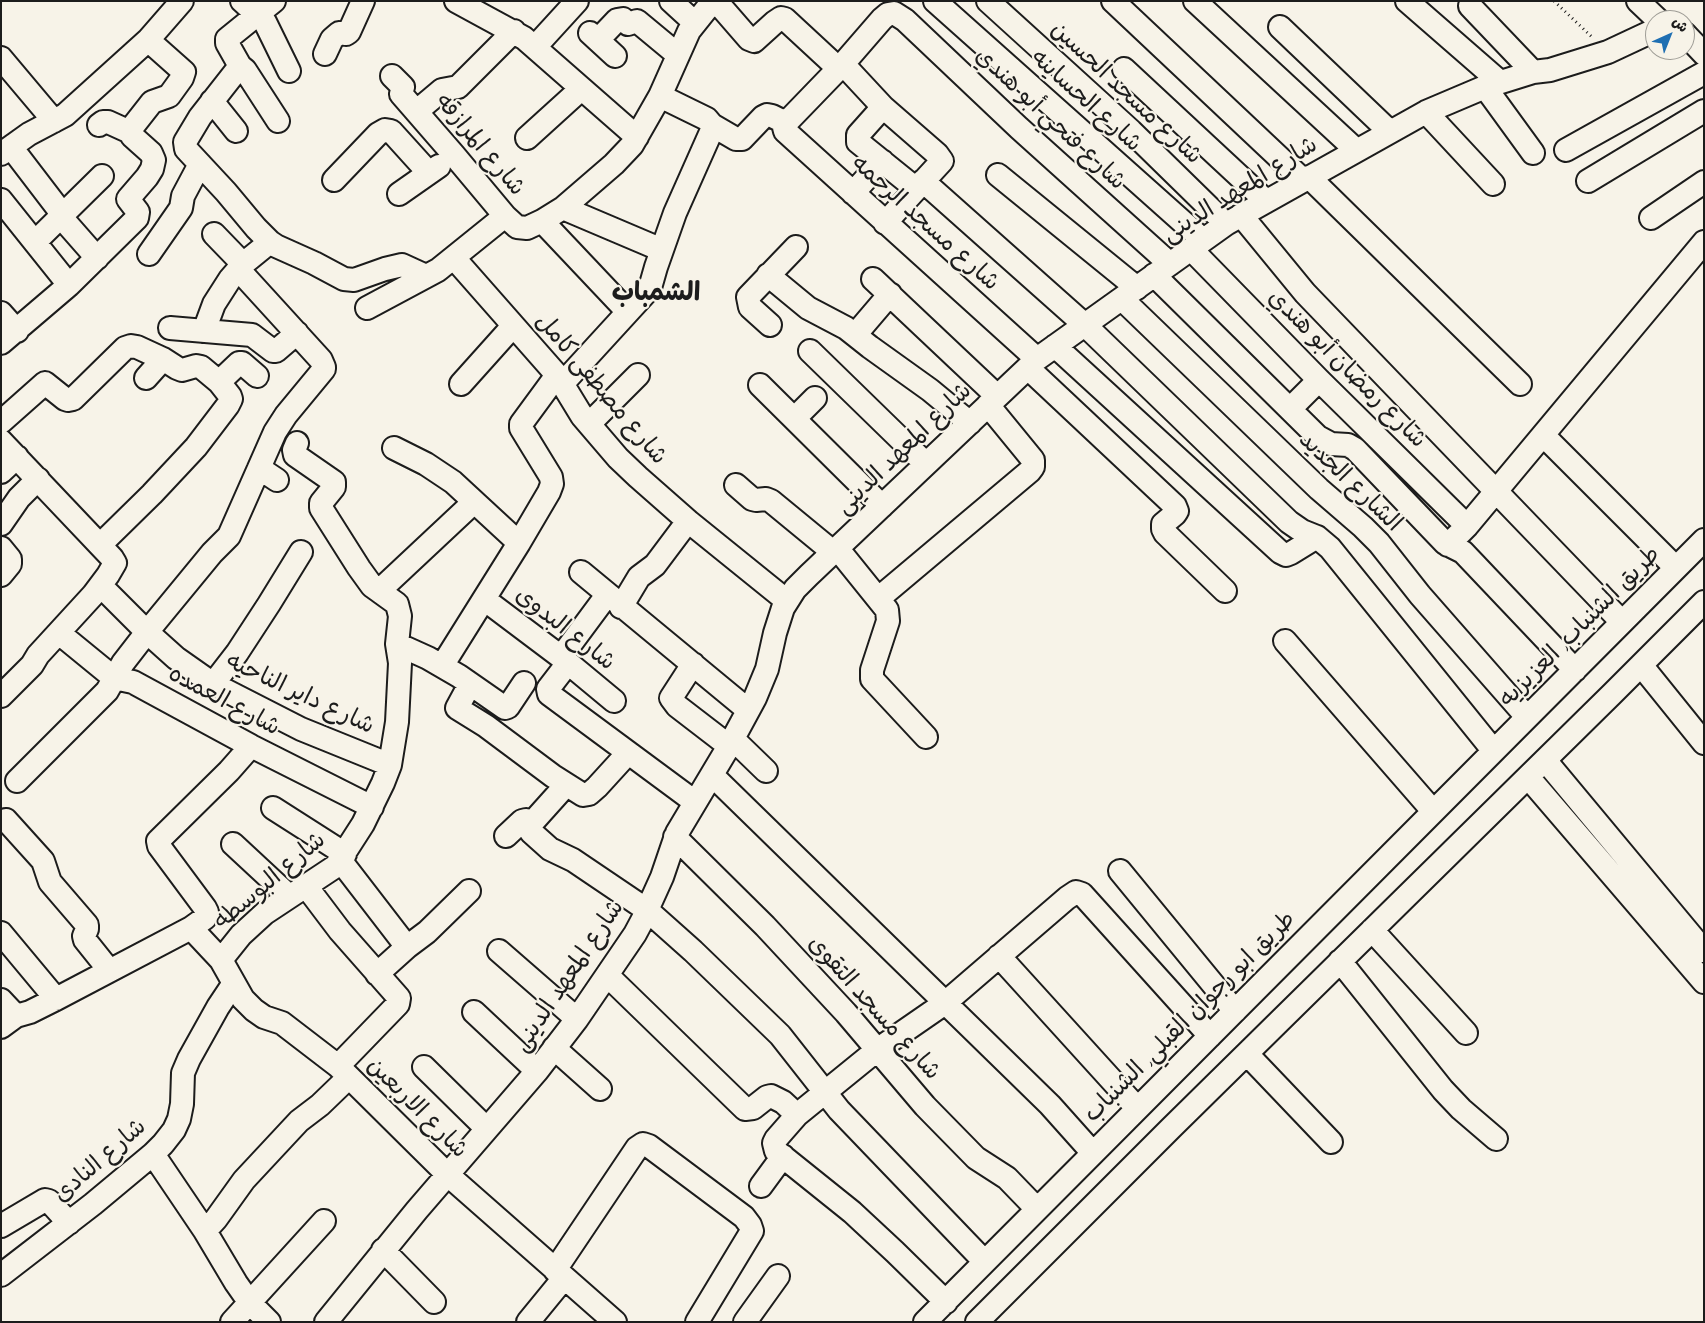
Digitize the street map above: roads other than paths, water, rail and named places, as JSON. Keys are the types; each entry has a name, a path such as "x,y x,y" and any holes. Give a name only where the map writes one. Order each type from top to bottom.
{"street":[{"path":"97,258 5,152 29,134 66,115 148,40 182,1"},
{"path":"325,54 332,38 339,33 346,34 349,32 363,1"},
{"path":"535,47 577,1"},
{"path":"671,1 695,22"},
{"path":"628,312 542,222 563,208 626,152 637,137 660,96 695,22 712,1"},
{"path":"716,1 750,39 754,41 781,18 785,19 941,158 942,161 885,223"},
{"name":"شارع الحساينه","path":"935,1 1197,245"},
{"name":"شارع مسجد الحسين","path":"988,1 1131,131 1233,219 1622,622"},
{"path":"1113,1 1306,178 1520,384"},
{"path":"1195,1 1356,150"},
{"path":"1407,1 1493,85 1533,153"},
{"path":"1638,1 1647,10"},
{"path":"466,3 514,31 535,47 637,137"},
{"path":"278,121 245,70 240,66 227,43 227,39 258,6 289,71"},
{"path":"1470,6 1533,72"},
{"name":"شارع فتحي أبو هندي","path":"841,67 888,14 894,13 906,20 1019,128 1146,281"},
{"path":"615,56 594,37 617,20 623,19 628,24 637,21 678,55"},
{"path":"1280,27 1390,132"},
{"path":"416,111 442,90 458,87 514,31"},
{"name":"شارع المعهد الدينى","path":"338,1317 383,1250 537,1070 577,1019 634,934 662,876 675,838 748,710 767,669 780,616 795,589 1033,363 1233,219 1426,112 1493,85 1608,52 1645,35"},
{"path":"130,132 131,128 152,102 169,96 184,72 148,40"},
{"path":"1695,45 1704,54"},
{"path":"1,58 54,121"},
{"path":"240,66 200,117 185,145 186,149 270,242 314,262 344,279 354,280 402,265 426,276"},
{"path":"660,96 707,120 736,139 742,139 767,115 786,123 841,67"},
{"path":"1124,69 1266,201"},
{"path":"1566,150 1704,73"},
{"name":"شارع المرازقه","path":"392,76 403,87 401,94 505,216 517,227 522,228 542,222"},
{"path":"527,138 581,89"},
{"path":"212,101 236,131"},
{"path":"883,107 858,135 858,142 882,161 919,184 1086,326 1288,522 1316,537 1330,548 1493,750"},
{"path":"1588,181 1704,110"},
{"path":"1426,112 1493,184"},
{"path":"1,313 9,337 69,285 137,218 138,212 128,199 147,177 154,164 154,157 130,132 108,122 103,122 99,125"},
{"name":"شارع مسجد الرحمه","path":"786,123 785,131 1033,363 1175,506 1177,510 1175,514 1163,524 1165,533 1225,591"},
{"path":"442,666 519,543 552,484 547,469 521,428 521,424 560,379 650,288 675,213 711,132 712,125"},
{"path":"334,180 378,134 385,130 391,131 429,174"},
{"path":"399,194 454,155"},
{"path":"853,193 882,161"},
{"path":"149,254 181,208 183,196 200,164"},
{"path":"998,174 1146,281 1290,409 1318,437 1331,444 1348,445 1355,448 1448,546 1456,547 1463,552 1575,670"},
{"path":"35,242 102,176"},
{"path":"1651,218 1704,182"},
{"path":"1,200 69,285"},
{"path":"563,208 662,250"},
{"path":"366,308 438,270 505,216"},
{"path":"17,781 107,691 123,663 147,632 212,553 229,536 275,432 286,415 324,370 321,360 214,234"},
{"path":"204,331 218,297 241,266 270,242"},
{"path":"1448,546 1467,526 1704,242"},
{"name":"شارع رمضان أبو هندي","path":"1197,245 1319,380 1467,526"},
{"path":"770,325 750,307 748,297 796,247"},
{"name":"شارع مصطفى كامل","path":"454,258 560,379 578,409 638,478 787,601"},
{"path":"768,276 808,308 846,328 970,422"},
{"path":"873,279 890,294 992,400 1034,463 1030,471 879,598"},
{"name":"الشارع الجديد","path":"1146,281 1319,489 1363,526 1379,543 1432,610 1526,717"},
{"path":"855,335 890,294"},
{"path":"146,378 156,356 176,322 204,331 252,335 273,351 276,351 297,333"},
{"path":"461,384 513,326"},
{"path":"1055,346 1280,552 1286,555 1291,554 1316,537"},
{"path":"1,422 45,383 65,399 71,400 125,348 137,347 182,370 196,366 201,367 219,382 230,396 231,399 228,404 196,447 100,545"},
{"path":"810,351 926,464"},
{"path":"219,382 239,363 242,363 257,376"},
{"path":"590,424 638,375"},
{"path":"1290,409 1319,380"},
{"path":"760,384 882,506"},
{"path":"795,418 815,398"},
{"path":"1543,435 1676,568"},
{"path":"1,441 9,464 38,479 112,558 114,563 101,586 38,655 32,665 1,696"},
{"path":"297,444 294,450 295,455 334,482 334,487 321,503 321,508 359,568 372,586 379,591 474,502"},
{"path":"394,448 439,472 453,482 519,543"},
{"path":"259,468 278,480"},
{"path":"1,524 19,498 38,479"},
{"path":"736,486 752,499 766,499 770,501 835,550 879,598 887,610 888,621 872,670 872,679 926,737"},
{"path":"688,521 656,565 639,577 614,601 564,660 548,689 549,694 696,802"},
{"name":"طريق الشنباب, العزيزيه","path":"1493,750 1704,540"},
{"path":"1,548 10,559 10,564 1,575"},
{"path":"213,684 237,653 301,552"},
{"path":"581,572 748,710"},
{"name":"شارع داير الناحيه","path":"101,586 176,658 213,684 301,729 390,764"},
{"name":"شارع البوسطه","path":"221,960 247,929 266,913 297,891 329,872 343,857 372,807 390,764 397,722 400,664 397,644 400,616 397,604 379,591"},
{"name":"شارع البدوى","path":"484,599 614,701"},
{"path":"977,1322 1704,602"},
{"name":"شارع العمده","path":"59,633 114,678 133,682 251,746 372,807"},
{"path":"1285,641 1433,811"},
{"path":"397,644 442,666 507,708 524,683"},
{"path":"693,664 671,698 677,706 731,742 766,771"},
{"path":"1641,665 1704,743"},
{"path":"470,684 457,708 486,726 583,796 589,794 628,753"},
{"path":"6,1015 30,1012 191,928 205,918 207,912 158,842 229,771 251,746"},
{"name":"طريق ابو رجوان القبلي, الشنباب","path":"925,1322 1036,1208 1235,1011 1493,750"},
{"path":"1544,760 1704,951"},
{"path":"712,775 1050,1105 1092,1152"},
{"path":"1528,777 1704,982"},
{"path":"566,785 531,824 529,828 531,832 550,849 573,860 647,910 693,951 780,1036 839,1110 984,1261"},
{"path":"273,808 343,857 407,947"},
{"path":"6,820 43,861 50,882 87,925 84,936 85,940 109,970"},
{"path":"506,836 522,821 526,820 531,824"},
{"name":"شارع مسجد التقوى","path":"675,838 765,926 846,1013 925,1106 976,1158 1007,1178 1036,1208"},
{"path":"205,1231 244,1180 298,1121 320,1105 343,1072 399,1001 398,995 377,974 325,912 233,844"},
{"path":"1120,871 1235,1011"},
{"path":"377,974 427,932 468,891"},
{"path":"946,1302 852,1212 776,1151 774,1143 796,1115 877,1050 946,1003 1076,892 1082,894 1210,1036"},
{"name":"شارع الاربعين","path":"191,928 221,960 243,999 254,1010 264,1017 282,1023 343,1072 448,1175 614,1322"},
{"path":"1372,930 1466,1033"},
{"path":"1,933 56,999"},
{"path":"499,950 577,1019"},
{"path":"999,956 1136,1108"},
{"path":"1340,961 1443,1090 1496,1138"},
{"path":"607,975 745,1110 753,1108 771,1096 783,1102 796,1115"},
{"name":"شارع النادى","path":"1,1275 69,1223 153,1154 174,1130 179,1119 182,1104 183,1073 189,1059 234,983"},
{"path":"474,1012 537,1070"},
{"path":"554,1048 600,1089"},
{"path":"1246,1054 1331,1142"},
{"path":"424,1067 487,1129"},
{"path":"528,1322 560,1274 637,1148 643,1144 649,1146 744,1217 752,1231 697,1322"},
{"path":"153,1154 205,1231 250,1303 269,1322"},
{"path":"761,1186 783,1156"},
{"path":"1,1226 45,1200 49,1201 69,1223"},
{"path":"232,1322 324,1221"},
{"path":"383,1250 434,1302"},
{"path":"745,1322 778,1276"}],"district":[{"name":"الشمباب","path":"656,293"}]}
